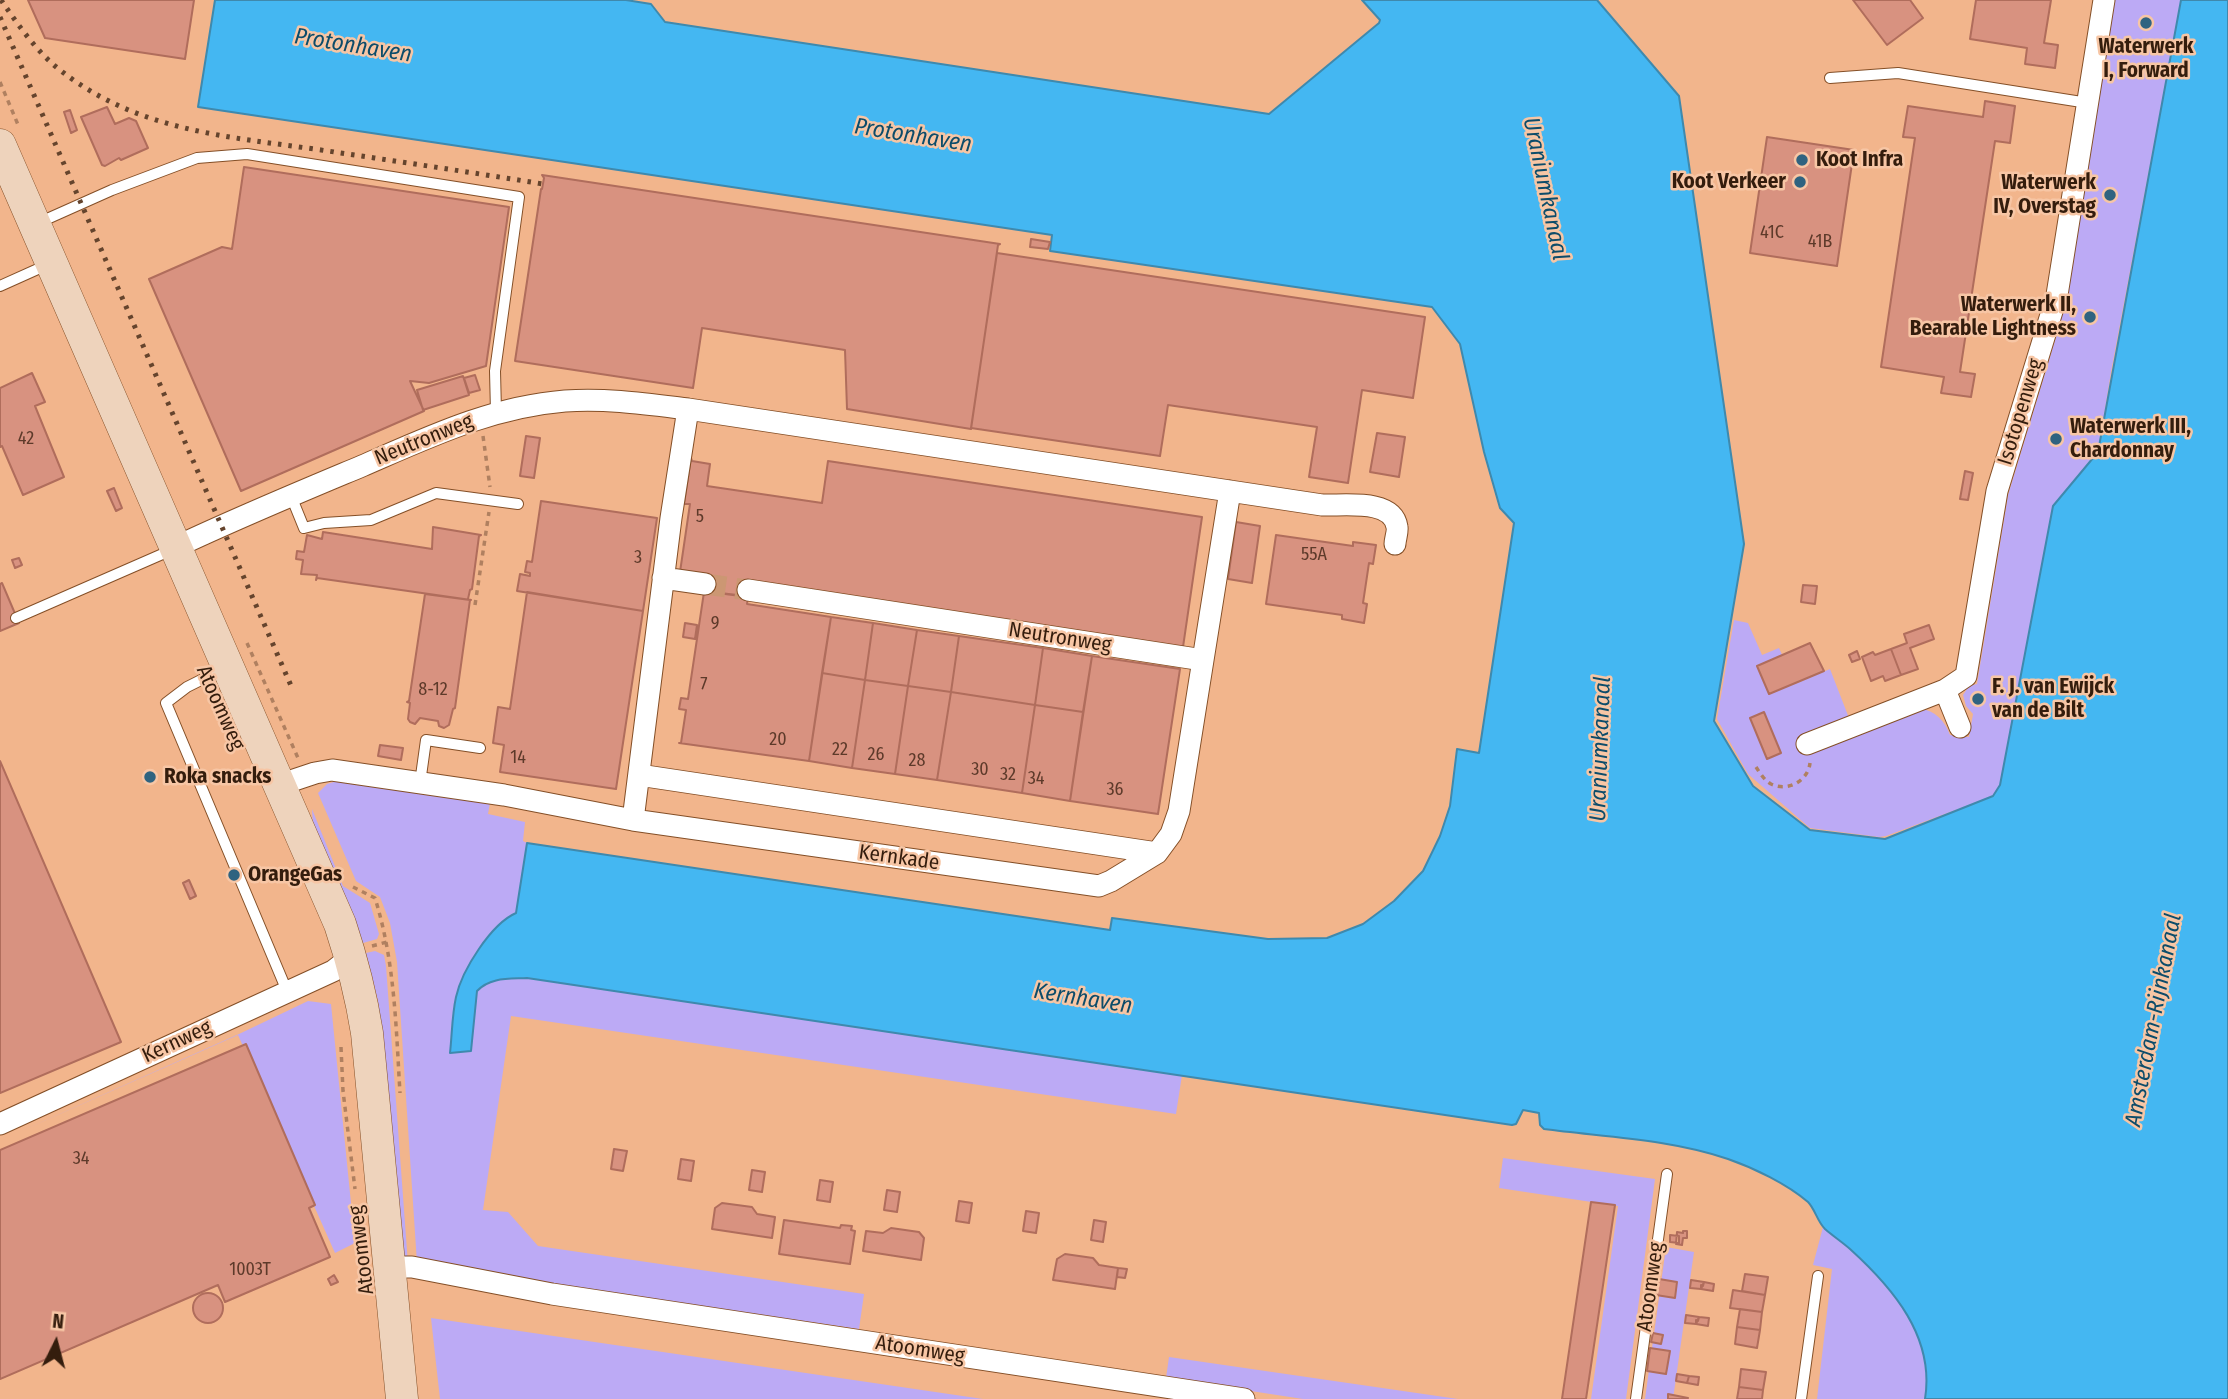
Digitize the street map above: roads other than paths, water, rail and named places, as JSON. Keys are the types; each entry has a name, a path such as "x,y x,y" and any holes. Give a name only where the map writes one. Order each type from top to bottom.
{"street":[{"name":"Isotopenweg","path":"1807,744 1945,690 1966,676 1997,491 2057,295 2104,0"},
{"name":"Atoomweg","path":"0,145 340,923 351,957 366,1033 402,1399"},
{"name":"Neutronweg","path":"176,547 470,420 496,412 566,401 628,402 688,409 1322,505 1379,507 1390,514 1397,526 1395,544"},
{"path":"633,820 663,578 688,409"},
{"path":"1203,660 1230,491"},
{"path":"663,578 705,584"},
{"name":"Neutronweg","path":"748,590 1203,660"},
{"name":"Kernkade","path":"279,785 315,772 332,770 504,795 633,820 1099,886 1157,852 1171,834 1179,811 1203,660"},
{"path":"1945,690 1960,727"},
{"name":"Kernkade","path":"639,775 1157,852"},
{"name":"Kernweg","path":"0,1124 333,971 351,957"},
{"name":"Atoomweg","path":"389,1267 412,1267 552,1294 1244,1399"}],"lane":[{"path":"1830,78 1898,73 2088,103"},
{"path":"35,224 112,190 197,158 247,154 519,197 495,371 496,412"},
{"path":"0,286 52,263"},
{"path":"291,496 304,528 324,523 371,520 436,493 518,504"},
{"path":"16,618 176,547"},
{"path":"228,667 187,687 166,703 287,991"},
{"path":"420,783 426,740 480,748"},
{"name":"Atoomweg","path":"1636,1399 1667,1174"},
{"path":"1801,1399 1818,1276"}],"water":[{"path":"215,0 626,0 651,4 665,22 1269,114 1379,23 1380,20 1362,0 1597,0 1679,96 1744,544 1714,721 1753,786 1810,830 1885,839 1993,796 2000,785 2053,506 2098,452 2181,0 2228,0 2228,1399 1925,1399 1924,1355 1907,1315 1866,1264 1825,1229 1808,1202 1800,1195 1759,1172 1706,1152 1660,1143 1544,1129 1540,1125 1539,1113 1523,1110 1516,1124 1512,1125 527,978 494,981 482,986 477,991 471,1051 450,1053 459,986 471,961 488,937 516,913 527,843 1110,930 1112,918 1268,939 1327,938 1363,924 1394,901 1423,871 1440,836 1450,806 1457,749 1479,753 1514,523 1500,508 1484,452 1460,344 1432,307 1050,251 1052,235 198,107"}],"tunnel":[{"path":"705,584 748,590"}],"railway":[{"path":"1,0 33,43 55,66 85,88 116,105 148,117 181,127 250,140 543,184"},
{"path":"0,17 292,688"}],"place":[{"name":"Waterwerk I, Forward","path":"2146,23"},
{"name":"Koot Infra","path":"1802,160"},
{"name":"Koot Verkeer","path":"1800,182"},
{"name":"Waterwerk IV, Overstag","path":"2110,195"},
{"name":"Waterwerk II, Bearable Lightness","path":"2090,317"},
{"name":"Waterwerk III, Chardonnay","path":"2056,439"},
{"name":"F. J. van Ewijck van de Bilt","path":"1978,699"},
{"name":"Roka snacks","path":"150,777"},
{"name":"OrangeGas","path":"234,875"}],"water label":[{"name":"Protonhaven","path":"353,46"},
{"name":"Protonhaven","path":"913,136"},
{"name":"Uraniumkanaal","path":"1545,189"},
{"name":"Uraniumkanaal","path":"1601,749"},
{"name":"Kernhaven","path":"1083,999"},
{"name":"Amsterdam-Rijnkanaal","path":"2154,1020"}]}
